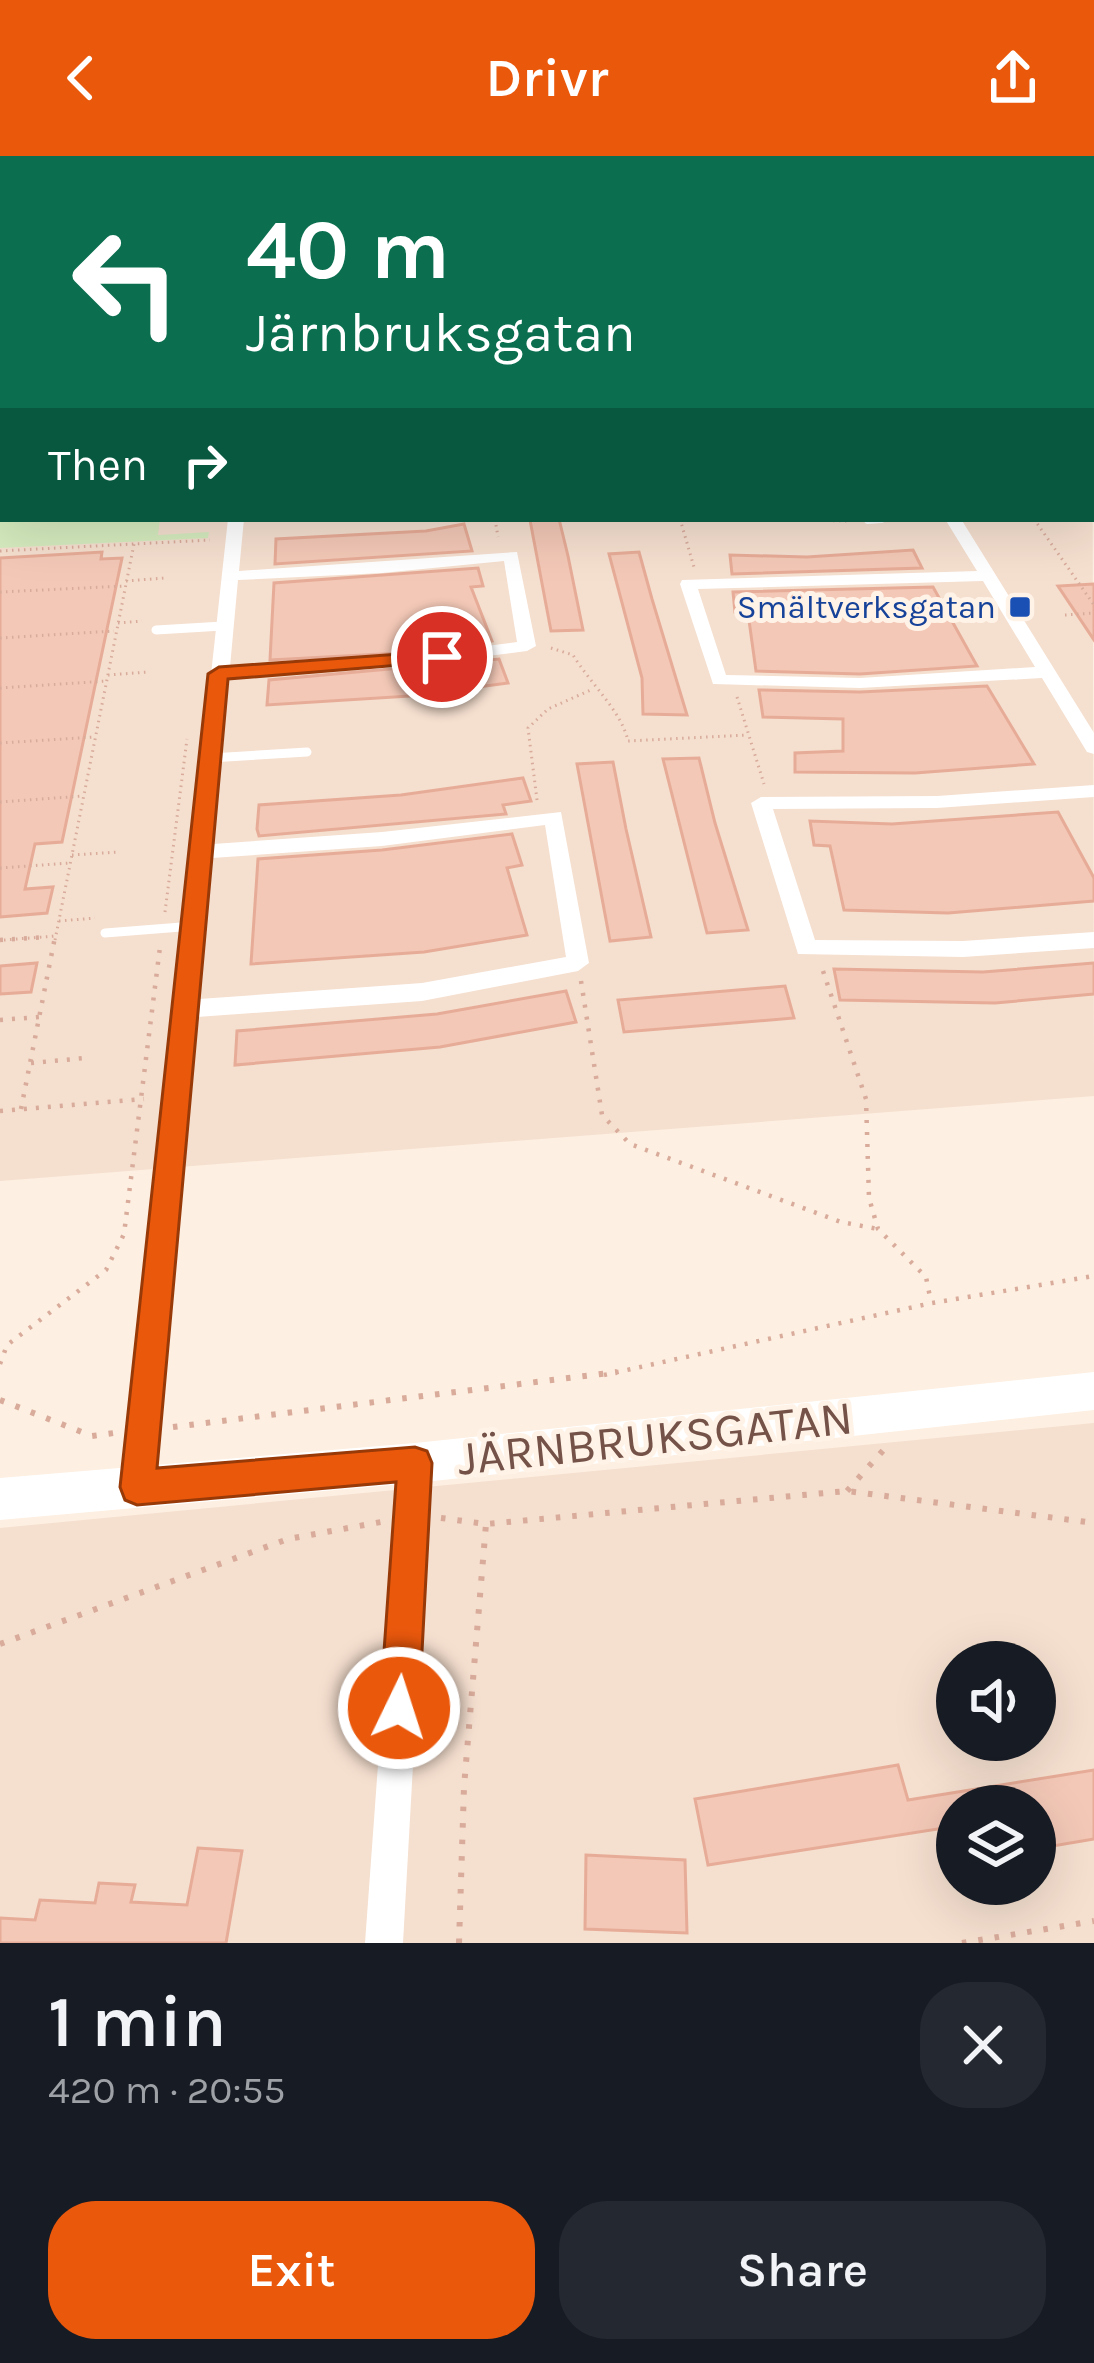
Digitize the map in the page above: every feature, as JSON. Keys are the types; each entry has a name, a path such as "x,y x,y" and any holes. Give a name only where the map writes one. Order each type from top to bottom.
{"street":[{"path":"954,522 1091,739"},
{"path":"137,1487 234,528"},
{"path":"219,674 400,662 527,646 511,555 230,576"},
{"path":"988,576 688,584 719,680 860,683 1048,672"},
{"path":"1094,791 937,802 761,803 806,948 963,949 1094,940"},
{"path":"185,1009 422,992 578,963 554,817 382,839 201,852"},
{"name":"JÄRNBRUKSGATAN","path":"0,1499 415,1463 1094,1391"},
{"path":"384,1943 415,1463"}],"lane":[{"path":"156,630 223,626"},
{"path":"210,758 307,752"},
{"path":"105,933 194,926"}],"path":[{"path":"681,522 700,584"},
{"path":"1036,522 1094,605"},
{"path":"0,551 134,544 234,528"},
{"path":"21,1109 134,544"},
{"path":"0,592 165,578"},
{"path":"1065,615 1094,613"},
{"path":"0,638 116,631"},
{"path":"527,646 564,649 573,655 593,689 623,721 628,741 748,735"},
{"path":"0,688 148,672"},
{"path":"732,680 770,803"},
{"path":"543,818 528,728 548,709 593,689"},
{"path":"0,1364 3,1346 106,1270 124,1234 189,720"},
{"path":"0,743 95,737"},
{"path":"0,802 83,796"},
{"path":"72,855 118,852"},
{"path":"0,868 70,863"},
{"path":"58,921 108,917"},
{"path":"0,940 56,936"},
{"path":"806,948 819,957 866,1099 869,1198 878,1229 926,1277 932,1303"},
{"path":"578,963 602,1115 630,1144 841,1222 878,1229"},
{"path":"0,1020 39,1017"},
{"path":"30,1063 85,1058"},
{"path":"0,1111 176,1097"},
{"path":"0,1400 92,1436 595,1377 932,1303 1094,1276"},
{"path":"847,1491 889,1444"},
{"path":"0,1644 279,1542 355,1523 450,1518 486,1524 847,1491 1094,1523"},
{"path":"460,1943 464,1786 486,1524"},
{"path":"962,1943 1094,1921"}],"shaded area":[{"path":"0,522 1093,522 1094,1096 0,1181"},
{"path":"1094,1423 1094,1943 0,1943 0,1528"}],"green space":[{"path":"0,522 160,522 158,535 209,532 208,538 0,548"}],"building":[{"path":"530,522 560,522 583,630 551,631"},
{"path":"464,524 472,551 275,564 276,539 426,531"},
{"path":"913,550 922,568 732,574 730,555 807,557"},
{"path":"102,552 101,559 122,558 62,842 35,844 25,889 53,887 47,913 0,917 0,558"},
{"path":"639,552 687,715 643,714 642,678 609,554"},
{"path":"478,568 483,586 471,587 492,641 400,653 270,660 274,583"},
{"path":"1094,584 1094,640 1058,586"},
{"path":"933,587 977,666 860,674 756,671 748,613 735,612 733,592"},
{"path":"499,659 508,683 410,696 267,705 269,680"},
{"path":"987,686 1034,764 915,773 795,772 795,753 843,751 843,719 763,717 759,690 860,692"},
{"path":"699,758 748,930 707,933 663,759"},
{"path":"613,762 651,937 610,941 577,764"},
{"path":"523,778 531,801 503,805 506,814 259,836 257,829 259,805 401,795"},
{"path":"1058,812 1094,878 1094,901 948,913 844,910 830,846 814,845 810,821 892,824"},
{"path":"512,834 522,865 507,868 527,935 424,952 251,964 258,859"},
{"path":"37,963 31,992 0,994 0,966"},
{"path":"1094,963 1094,994 995,1003 840,1000 834,969 983,972"},
{"path":"785,986 794,1018 624,1032 618,1000"},
{"path":"566,991 576,1022 440,1047 235,1065 237,1031 437,1014"},
{"path":"898,1765 908,1800 936,1795 936,1829 708,1865 695,1799"},
{"path":"1094,1770 1094,1839 1056,1845 1056,1785 1001,1785"},
{"path":"198,1848 242,1851 226,1943 0,1943 0,1918 35,1920 40,1900 95,1903 99,1883 135,1885 131,1902 187,1905"},
{"path":"586,1855 685,1860 687,1933 585,1929"}],"place":[{"name":"Smältverksgatan","path":"1020,607"}],"route":[{"path":"399,1708 415,1463 137,1487 219,674 442,657"}]}
